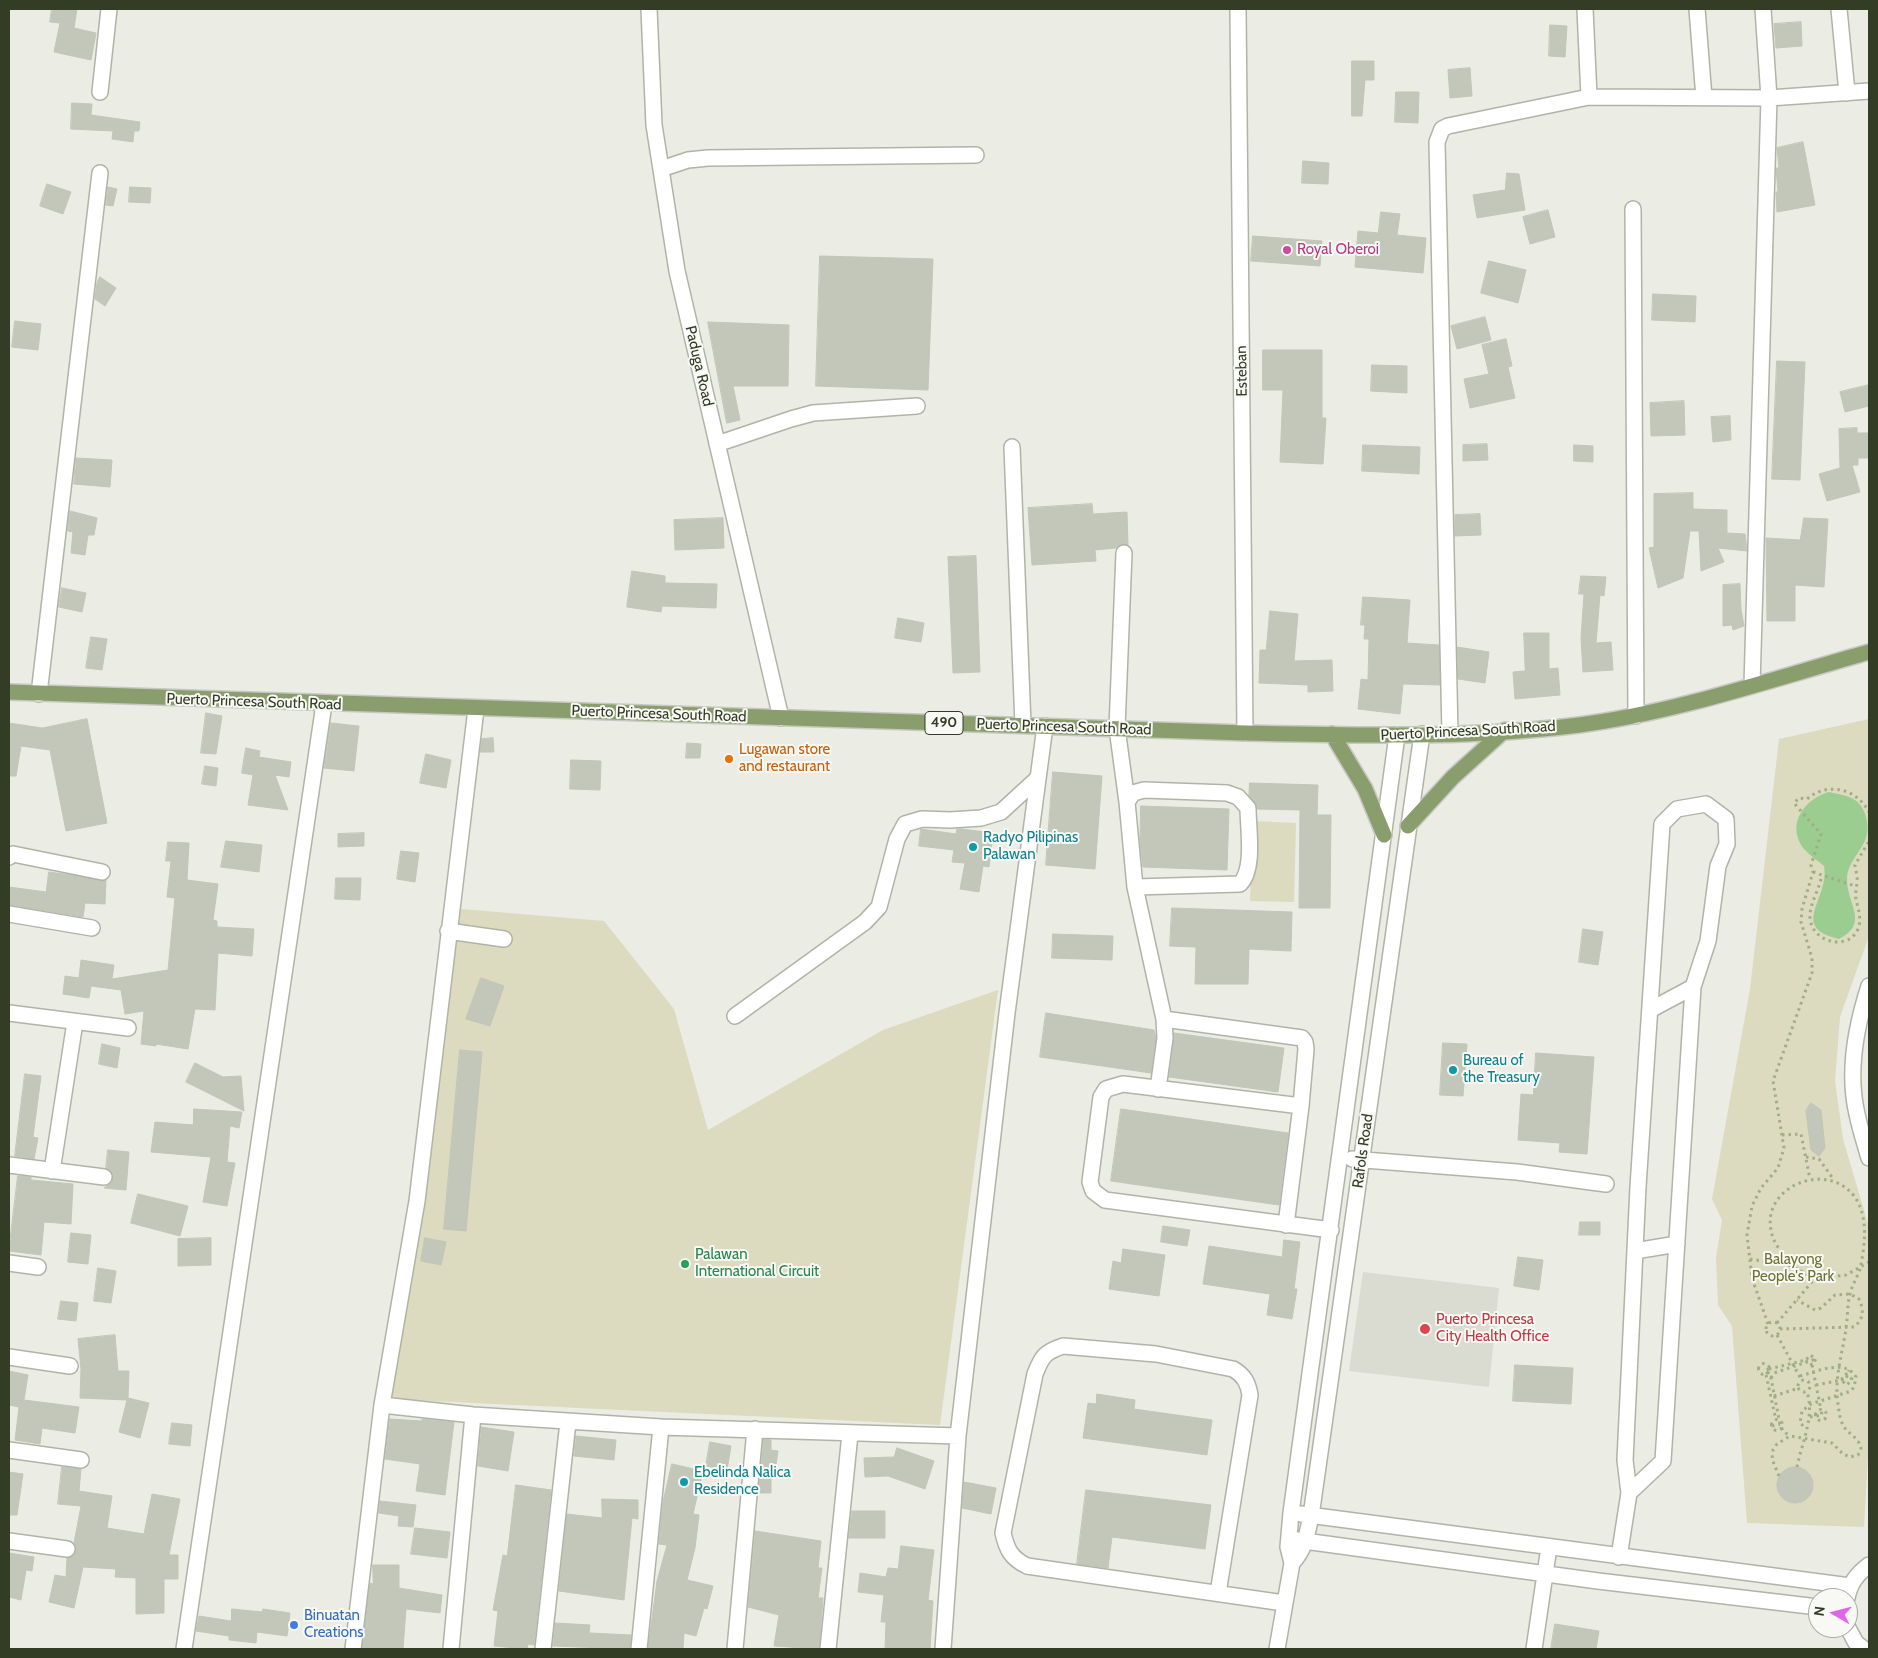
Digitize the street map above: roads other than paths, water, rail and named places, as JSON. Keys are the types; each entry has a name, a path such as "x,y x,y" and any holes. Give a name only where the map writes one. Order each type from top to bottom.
{"main road":[{"name":"Puerto Princesa South Road","path":"9,692 324,704 1246,733 1450,734 1578,725 1636,716 1869,652"},
{"path":"1408,826 1453,777 1505,730"},
{"path":"1332,734 1365,789 1384,835"}],"street":[{"path":"100,92 109,9"},
{"name":"Paduga Road","path":"649,9 654,125 677,271 781,718"},
{"name":"Esteban","path":"1238,9 1246,733"},
{"path":"1585,9 1589,97"},
{"path":"1697,9 1704,98"},
{"path":"1752,685 1769,98 1762,9"},
{"path":"1839,9 1847,94"},
{"path":"1450,734 1436,142 1442,129 1448,126 1589,97 1769,98 1869,91"},
{"path":"661,169 688,160 708,158 976,155"},
{"path":"40,694 100,173"},
{"path":"1633,209 1636,716"},
{"path":"717,444 791,418 813,414 916,406"},
{"path":"1012,447 1023,725"},
{"path":"1124,553 1117,728 1127,802 1135,886 1164,1019 1165,1038 1158,1088"},
{"path":"184,1649 324,704"},
{"path":"354,1649 382,1405 417,1201 476,709"},
{"path":"942,1649 958,1436 1007,1012 1045,726"},
{"name":"Rafols Road","path":"1292,1563 1298,1557 1306,1542 1311,1516 1422,734"},
{"name":"Rafols Road","path":"1277,1649 1292,1563 1288,1547 1291,1513 1397,735"},
{"path":"735,1016 865,922 879,907 897,839 905,824 922,819 981,818 1001,812 1038,778"},
{"path":"1127,802 1133,793 1138,790 1226,793 1238,797 1248,808 1249,867 1246,877 1240,884 1135,886"},
{"path":"1619,1557 1629,1492 1625,1460 1635,1251 1662,824 1677,809 1706,804 1726,819 1727,844 1718,866 1708,941 1693,987 1663,1461 1629,1492"},
{"path":"9,857 12,854 102,872"},
{"path":"9,914 92,928"},
{"path":"448,931 504,939"},
{"path":"1869,986 1858,1022 1853,1062 1856,1112 1869,1158"},
{"path":"1650,1010 1693,987"},
{"path":"9,1013 128,1028"},
{"path":"1164,1019 1302,1038 1306,1042 1301,1106 1286,1225"},
{"path":"52,1171 74,1022"},
{"path":"1301,1106 1123,1084 1106,1089 1101,1097 1090,1182 1093,1191 1105,1200 1331,1230"},
{"path":"1340,1158 1517,1172 1606,1184"},
{"path":"9,1165 104,1178"},
{"path":"1635,1251 1677,1244"},
{"path":"9,1263 38,1267"},
{"path":"1218,1593 1250,1395 1248,1385 1240,1373 1233,1369 1156,1354 1063,1346 1050,1350 1041,1358 1035,1374 1003,1533 1006,1546 1014,1560 1027,1566 1284,1603"},
{"path":"9,1357 70,1366"},
{"path":"382,1405 473,1416 568,1422 850,1434 958,1436"},
{"path":"451,1649 473,1416"},
{"path":"543,1649 568,1422"},
{"path":"639,1649 661,1427"},
{"path":"735,1649 755,1429"},
{"path":"828,1649 850,1434"},
{"path":"9,1450 81,1460"},
{"path":"1291,1513 1549,1547 1822,1588"},
{"path":"1288,1539 1545,1574 1808,1606"},
{"path":"9,1541 67,1549"},
{"path":"1534,1649 1549,1547"},
{"path":"1850,1588 1859,1573 1869,1565"},
{"path":"1853,1638 1856,1643 1864,1649"}],"place":[{"name":"Royal Oberoi","path":"1287,250"},
{"name":"Lugawan store and restaurant","path":"729,759"},
{"name":"Radyo Pilipinas Palawan","path":"973,847"},
{"name":"Bureau of the Treasury","path":"1453,1070"},
{"name":"Palawan International Circuit","path":"685,1264"},
{"name":"Puerto Princesa City Health Office","path":"1425,1329"},
{"name":"Ebelinda Nalica Residence","path":"684,1482"},
{"name":"Binuatan Creations","path":"294,1625"}],"park label":[{"name":"Balayong People's Park","path":"1793,1268"}]}
